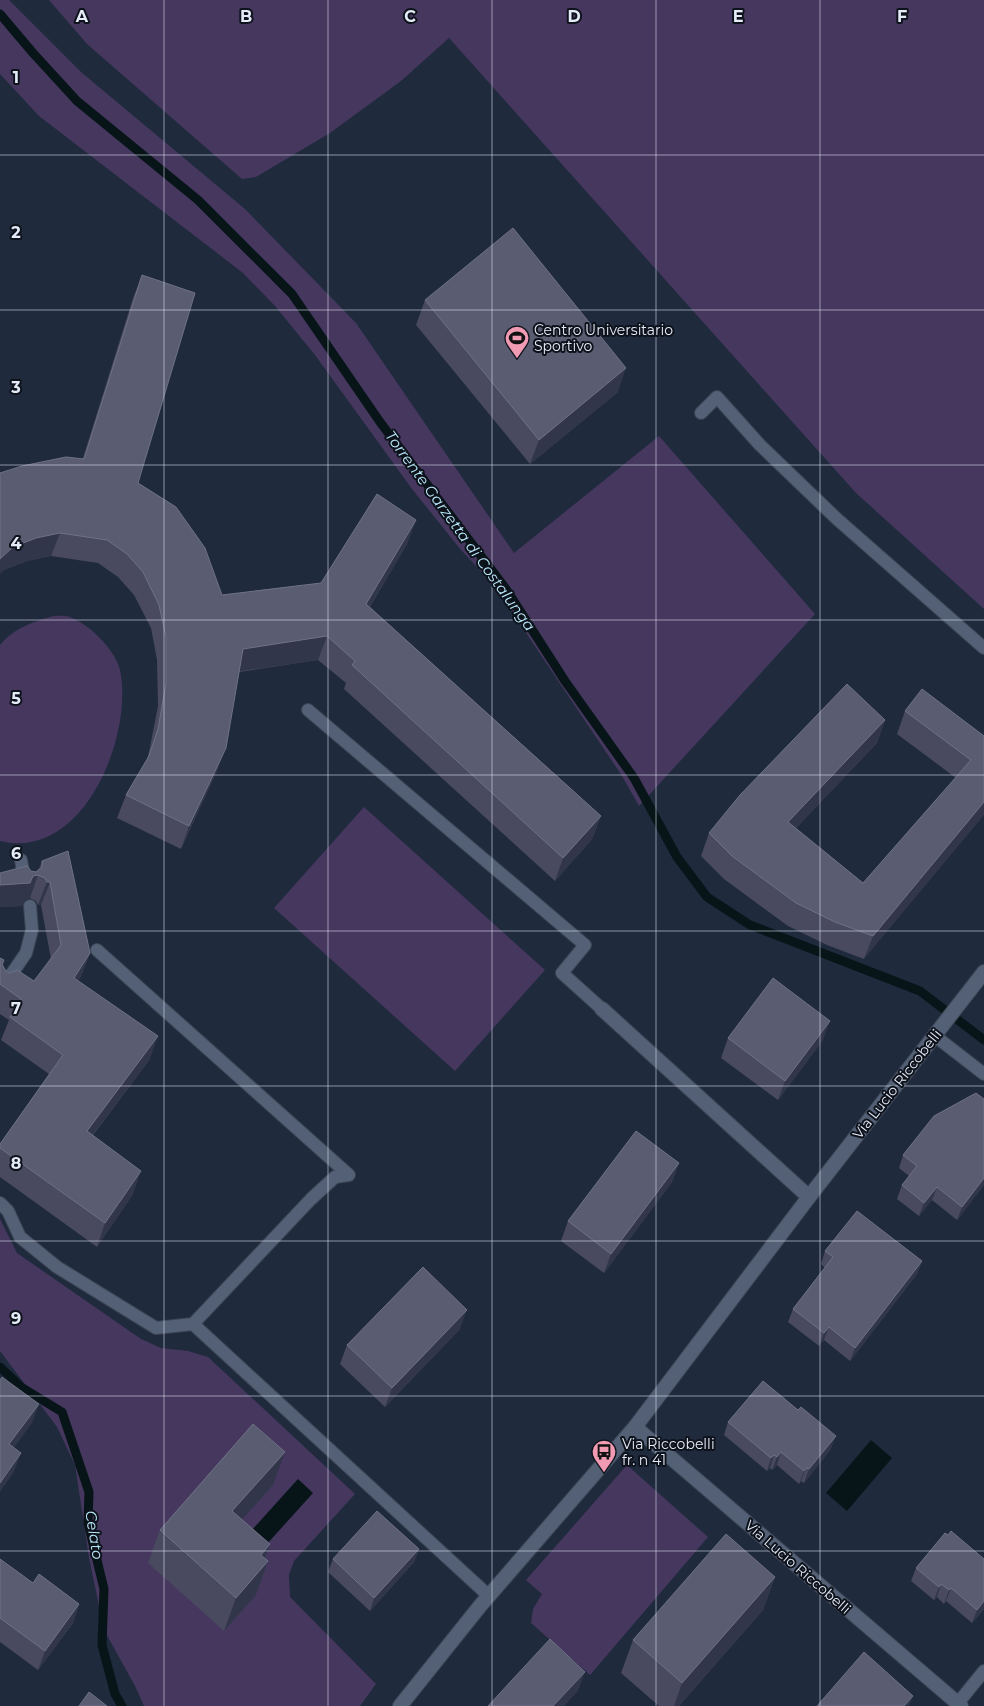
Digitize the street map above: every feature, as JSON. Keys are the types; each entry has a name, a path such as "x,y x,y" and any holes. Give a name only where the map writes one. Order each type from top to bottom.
{"street":[{"name":"Via Lucio Riccobelli","path":"400,1706 489,1596 635,1427 809,1197 984,972"},
{"path":"602,1009 809,1197"},
{"name":"Via Lucio Riccobelli","path":"635,1427 959,1705"}],"lane":[{"path":"701,412 717,397 760,445 837,520 984,648"},
{"path":"308,710 585,945 562,973 602,1009"},
{"path":"21,860 26,887"},
{"path":"2,988 26,953 32,930 30,906"},
{"path":"0,1203 8,1211 20,1237 57,1267 156,1328 193,1324 335,1177 349,1175 97,950"},
{"path":"935,1036 984,1074"},
{"path":"193,1324 489,1596"},
{"path":"959,1705 984,1671"}],"shaded area":[{"path":"0,0 9,0 81,72 245,209 356,323 514,553 659,436 815,614 639,806 622,776 494,585 461,550 412,489 315,355 275,306 243,273 39,116 0,74"},
{"path":"49,0 984,0 984,609 856,493 449,38 401,81 330,133 256,177 242,179 87,44"},
{"path":"53,616 68,616 87,626 108,647 118,663 122,697 119,728 110,759 96,788 78,814 56,832 30,842 0,841 0,645 18,630 31,623"},
{"path":"364,807 545,970 455,1071 274,908"},
{"path":"0,1219 17,1253 141,1339 161,1348 188,1351 208,1357 355,1494 294,1561 289,1575 290,1597 376,1684 360,1706 144,1706 104,1630 89,1558 75,1465 57,1427 0,1351"},
{"path":"871,1440 892,1458 847,1511 826,1493"},
{"path":"627,1465 708,1537 590,1675 531,1623 533,1609 542,1594 526,1580"},
{"path":"298,1479 313,1493 257,1555 242,1541"}],"building":[{"name":"Centro Universitario Sportivo","path":"513,228 626,368 539,440 425,300"},
{"path":"142,275 195,293 138,483 176,507 205,548 222,595 321,583 377,494 416,520 366,604 601,816 563,858 352,665 355,661 327,636 243,649 226,748 189,826 126,795 149,756 158,729 166,683 166,637 159,605 143,572 127,554 107,540 60,533 36,538 13,547 0,559 0,473 22,466 66,457 84,459"},
{"path":"847,684 885,720 788,822 863,883 971,760 905,711 922,689 984,736 984,802 873,936 835,922 796,903 732,856 709,833 740,795"},
{"path":"68,851 90,953 74,978 158,1036 87,1131 141,1171 105,1223 0,1148 0,1144 63,1055 10,1017 21,999 0,984 0,958 4,960 2,965 6,971 10,973 17,970 34,981 61,945 50,882 47,882 45,878 38,875 33,876 30,883 0,885 0,873 27,866 31,871 36,872 42,867 42,861"},
{"path":"773,978 830,1021 785,1081 728,1038"},
{"path":"976,1093 984,1099 984,1178 962,1207 937,1187 924,1203 902,1185 917,1166 903,1155 934,1116"},
{"path":"636,1131 679,1163 611,1254 568,1221"},
{"path":"857,1211 922,1261 855,1348 829,1327 824,1333 793,1309 833,1257 825,1251"},
{"path":"423,1267 467,1310 392,1388 347,1345"},
{"path":"2,1377 39,1404 9,1444 21,1453 0,1483 0,1380"},
{"path":"763,1381 798,1410 801,1407 836,1436 809,1469 806,1468 804,1471 781,1452 777,1457 774,1455 771,1458 728,1422"},
{"path":"253,1424 285,1452 232,1511 270,1544 261,1555 268,1561 236,1598 160,1530"},
{"path":"377,1511 419,1549 374,1598 333,1559"},
{"path":"951,1531 984,1559 984,1601 977,1610 951,1588 949,1590 941,1584 939,1587 916,1568 945,1533 948,1535"},
{"path":"726,1534 775,1577 682,1683 633,1640"},
{"path":"0,1559 33,1583 39,1574 79,1604 45,1651 0,1618"},
{"path":"550,1639 585,1672 553,1706 488,1706"},
{"path":"864,1652 913,1696 904,1706 817,1706"},
{"path":"89,1692 107,1706 79,1706"}],"waterway":[{"name":"Torrente Garzetta di Costalunga","path":"0,14 77,101 198,200 292,294 380,422 506,589 565,681 634,778 677,857 707,897 750,925 920,991 984,1040"},
{"name":"Celato","path":"0,1367 21,1387 62,1412 89,1492 88,1523 104,1589 102,1645 115,1694 122,1706"}],"place":[{"name":"Centro Universitario Sportivo","path":"517,359"},
{"name":"Via Riccobelli fr. n 41","path":"604,1473"}]}
